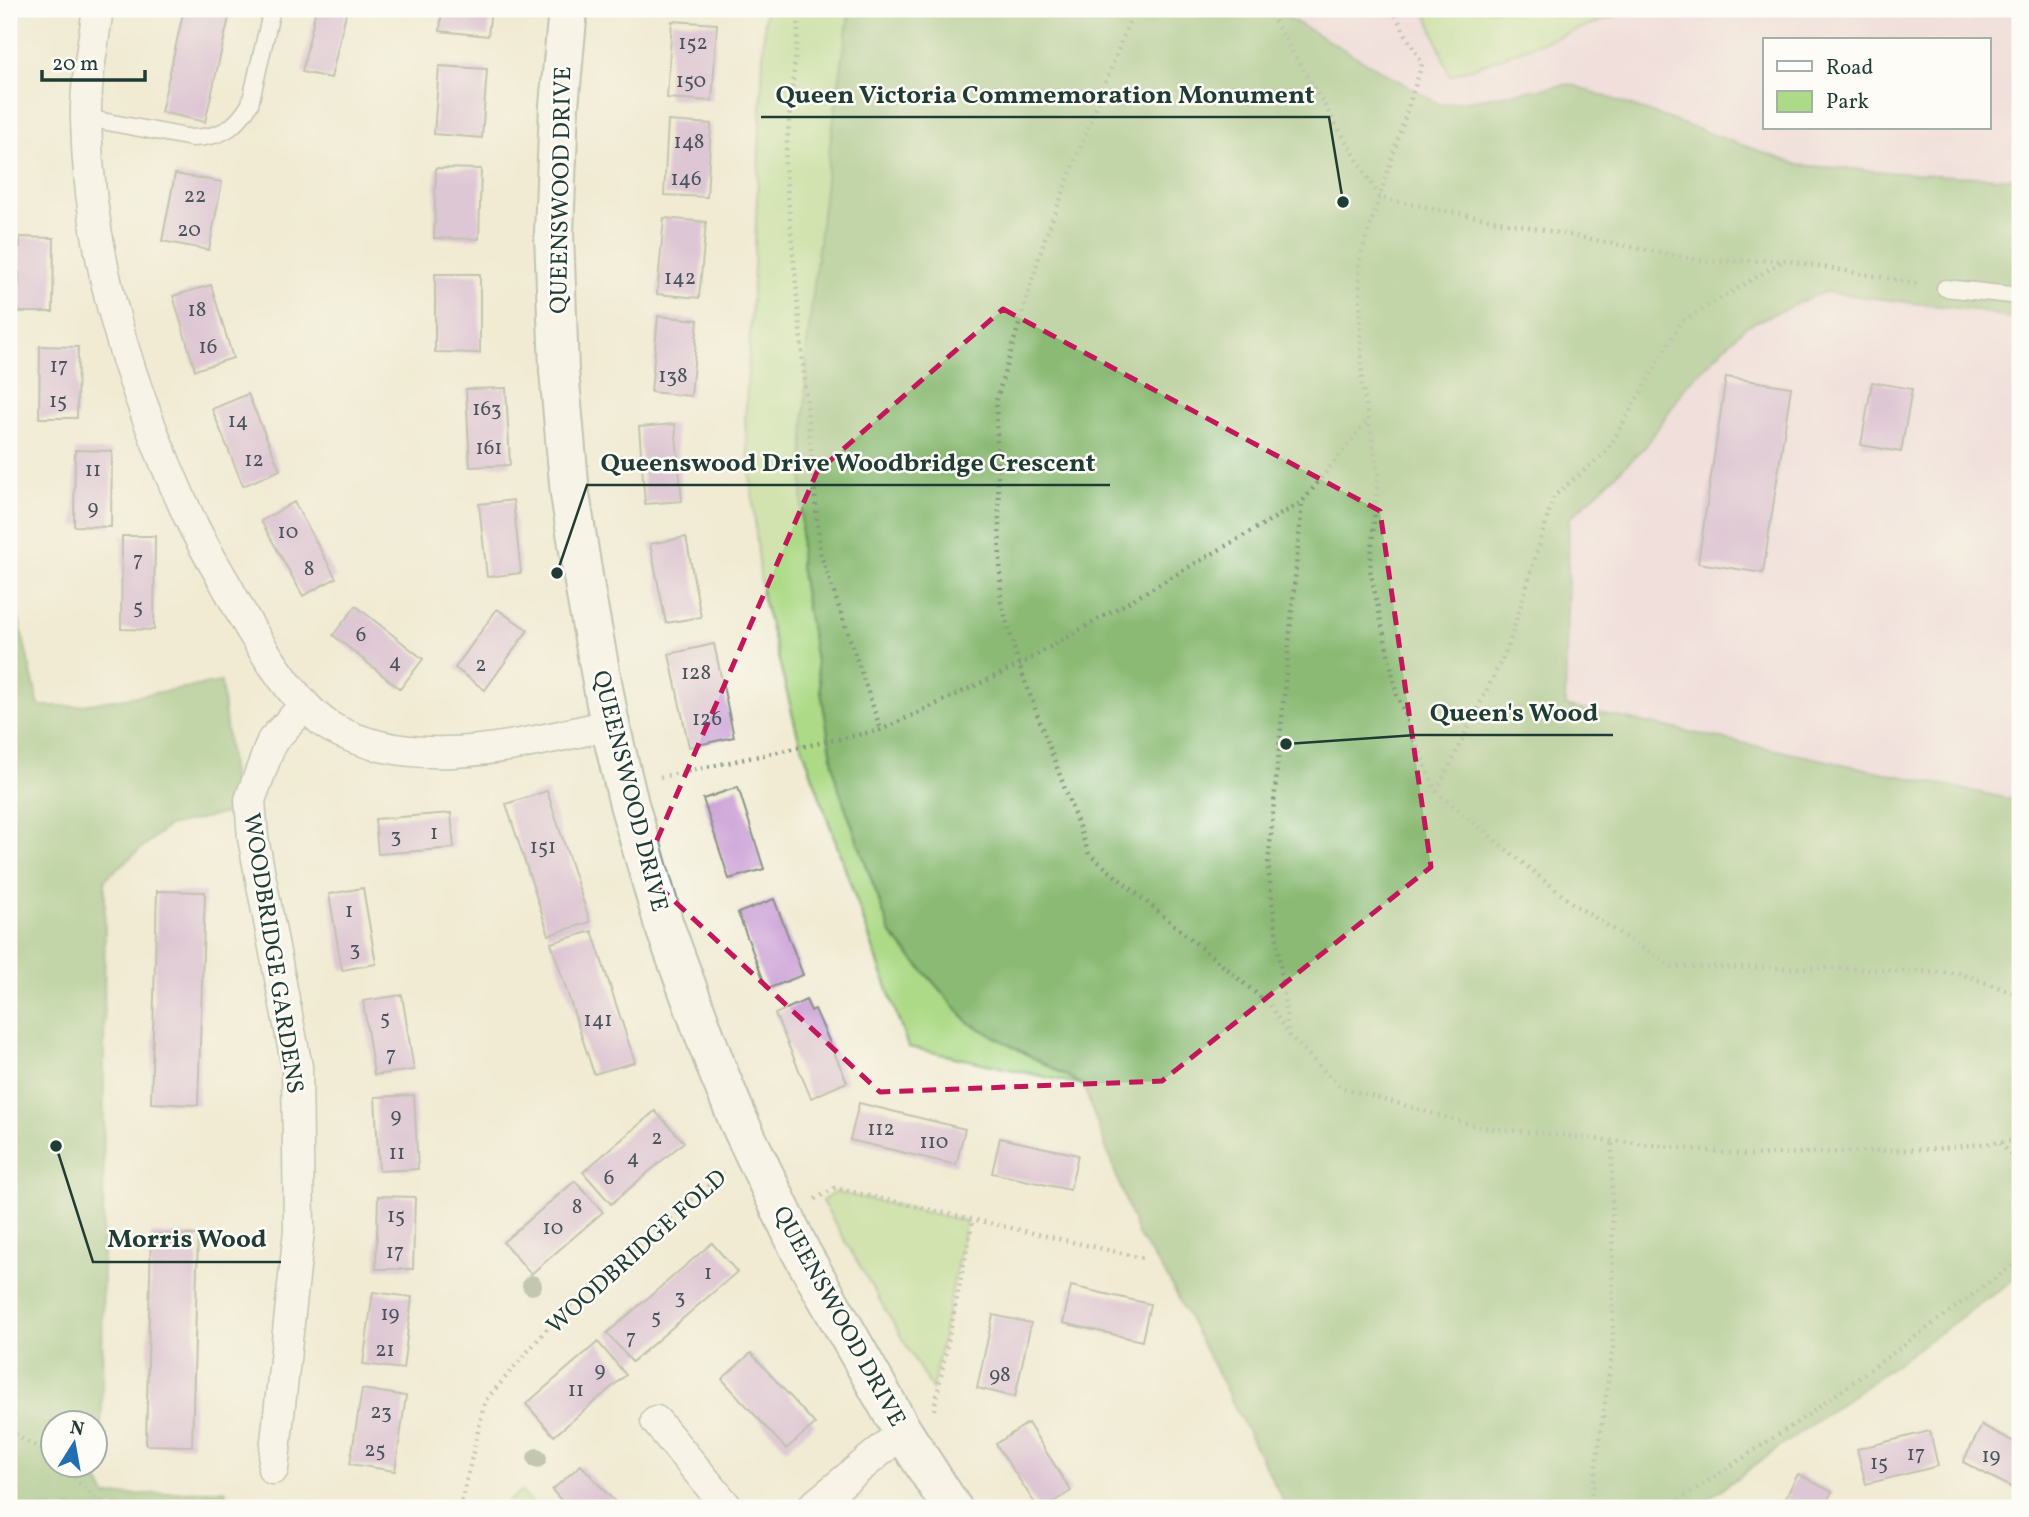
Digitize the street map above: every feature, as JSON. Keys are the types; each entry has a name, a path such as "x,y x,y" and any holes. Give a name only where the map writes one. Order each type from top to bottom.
{"street":[{"path":"98,9 86,118 89,174 102,269 123,347 151,427 190,518 238,607 274,666 305,705 331,727 372,744 409,752 498,749 610,726"},
{"name":"QUEENSWOOD DRIVE","path":"568,9 559,106 554,233 559,371 570,494 610,726 664,925 717,1069 751,1148 801,1252 903,1432 952,1508"},
{"name":"WOODBRIDGE GARDENS","path":"273,1469 299,1231 297,1067 253,838 250,800 272,741 305,705"},
{"path":"656,1421 728,1508"},
{"path":"811,1508 903,1432"}],"lane":[{"path":"86,118 192,138 209,138 227,131 242,118 250,104 272,9"},
{"path":"1945,288 2020,296"}],"path":[{"path":"800,9 785,163 820,552 881,730"},
{"path":"1135,9 1044,241 996,401 1000,602 1019,665 1089,854 1270,1005 1289,1035 1340,1087 1480,1127 1748,1155 1933,1149 2020,1140"},
{"path":"1267,9 1380,198 1708,262 1784,260 1945,288"},
{"path":"1392,9 1422,64 1359,261 1362,384 1378,473 1370,570 1396,695 1436,792 1573,904 1673,967 1836,968 1958,973 2020,995"},
{"path":"1436,792 1508,648 1554,496 1607,452 1681,322 1784,260"},
{"path":"625,784 881,730 1019,665 1302,502 1368,420"},
{"path":"1289,1035 1268,866 1302,502"},
{"path":"1590,1508 1613,1347 1612,1141"},
{"path":"2000,1142 2020,1165"},
{"name":"WOODBRIDGE FOLD","path":"460,1508 485,1401 560,1314 751,1148"},
{"path":"784,1216 835,1188 1143,1258"},
{"path":"903,1432 932,1419 974,1219"},
{"path":"1667,1508 1811,1413 2020,1260"},
{"path":"9,1431 38,1449"},
{"path":"73,1478 107,1508"}],"highlighted area":[{"path":"1003,309 1380,511 1431,867 1162,1081 880,1092 643,872 817,472"}],"shaded area":[{"path":"971,9 2020,9 2020,1275 1695,1508 1287,1508 1169,1280 1138,1235"}],"green space":[{"path":"765,9 850,9 829,153 836,781 891,934 968,1022 1083,1085 908,1047 797,732 762,594 745,422"},
{"path":"850,9 1273,9 1441,105 1570,84 1799,165 2020,179 2020,321 1980,311 1824,292 1746,326 1687,385 1645,447 1569,519 1565,706 2020,801 2020,1275 1695,1508 1287,1508 1169,1280 1138,1235 1083,1085 968,1022 891,934 836,781 800,567 807,346 829,153"},
{"path":"1425,9 1634,9 1450,76"},
{"path":"9,578 39,706 77,706 221,682 236,811 168,826 105,879 102,1408 38,1408 38,1478 97,1478 106,1496 225,1490 230,1508 9,1508"},
{"path":"835,1192 966,1221 932,1390 822,1201"},
{"path":"521,1491 536,1508 500,1508"}],"building":[{"path":"184,9 231,9 205,122 161,112"},
{"path":"316,9 347,9 331,78 302,72"},
{"path":"442,9 491,9 488,36 440,31"},
{"path":"672,21 717,24 712,101 667,98"},
{"path":"439,66 487,69 482,138 434,134"},
{"path":"668,121 711,124 707,197 664,195"},
{"path":"436,168 481,169 479,239 434,238"},
{"path":"175,174 222,182 209,250 162,241"},
{"path":"664,218 706,222 699,298 657,294"},
{"path":"20,237 54,238 53,312 18,312 19,309 9,309 9,284 19,285 19,272 9,272 9,247 20,247"},
{"path":"435,274 480,274 480,353 435,352"},
{"path":"211,285 233,358 195,370 173,296"},
{"path":"658,316 698,320 691,396 651,392"},
{"path":"40,346 78,347 77,418 39,418"},
{"path":"1726,377 1791,387 1763,573 1698,563"},
{"path":"1872,382 1912,389 1901,452 1861,445"},
{"path":"506,388 510,465 470,467 466,389"},
{"path":"248,394 280,470 243,486 212,409"},
{"path":"675,424 682,501 645,504 639,427"},
{"path":"75,450 112,451 111,527 74,526"},
{"path":"513,500 521,573 487,577 479,504"},
{"path":"294,502 336,578 303,596 261,521"},
{"path":"122,536 155,536 154,630 121,629"},
{"path":"686,537 701,617 666,623 650,544"},
{"path":"356,606 423,659 400,689 333,635"},
{"path":"497,609 528,630 485,690 455,668"},
{"path":"714,644 734,737 689,747 669,654"},
{"path":"738,787 764,869 729,879 703,799"},
{"path":"547,791 590,922 549,935 506,804"},
{"path":"451,813 454,848 378,854 375,819"},
{"path":"363,888 376,964 342,970 329,894"},
{"path":"157,891 205,892 198,1105 151,1103"},
{"path":"774,899 803,975 767,989 738,913"},
{"path":"592,931 635,1062 594,1074 551,943"},
{"path":"402,995 414,1070 374,1075 363,1001"},
{"path":"806,1000 811,1011 815,1009 847,1082 811,1098 775,1014"},
{"path":"414,1095 418,1169 379,1171 375,1097"},
{"path":"859,1103 965,1129 956,1165 850,1140"},
{"path":"655,1111 684,1142 611,1204 583,1172"},
{"path":"1000,1138 1078,1155 1070,1190 992,1173"},
{"path":"575,1181 603,1212 531,1274 503,1242"},
{"path":"378,1196 415,1197 413,1269 376,1269"},
{"path":"151,1234 198,1235 192,1446 146,1445"},
{"path":"712,1243 737,1272 632,1362 607,1333"},
{"path":"1071,1286 1150,1304 1142,1341 1063,1323"},
{"path":"373,1292 412,1297 403,1369 363,1364"},
{"path":"993,1315 1031,1323 1015,1397 977,1388"},
{"path":"598,1342 626,1375 554,1436 526,1404"},
{"path":"751,1353 815,1424 786,1449 722,1379"},
{"path":"362,1389 406,1396 395,1471 350,1464"},
{"path":"1028,1423 1071,1491 1044,1508 1038,1508 996,1444"},
{"path":"1982,1425 2020,1445 2020,1492 1963,1462"},
{"path":"1930,1431 1938,1466 1866,1484 1857,1449"},
{"path":"581,1465 621,1508 568,1508 552,1490"},
{"path":"1798,1474 1832,1492 1823,1508 1780,1508"},
{"path":"849,1499 857,1508 839,1508"}],"place":[{"name":"Queen Victoria Commemoration Monument","path":"1343,202"},
{"name":"Queenswood Drive Woodbridge Crescent","path":"557,573"},
{"name":"Queen's Wood","path":"1286,744"},
{"name":"Morris Wood","path":"56,1146"}]}
